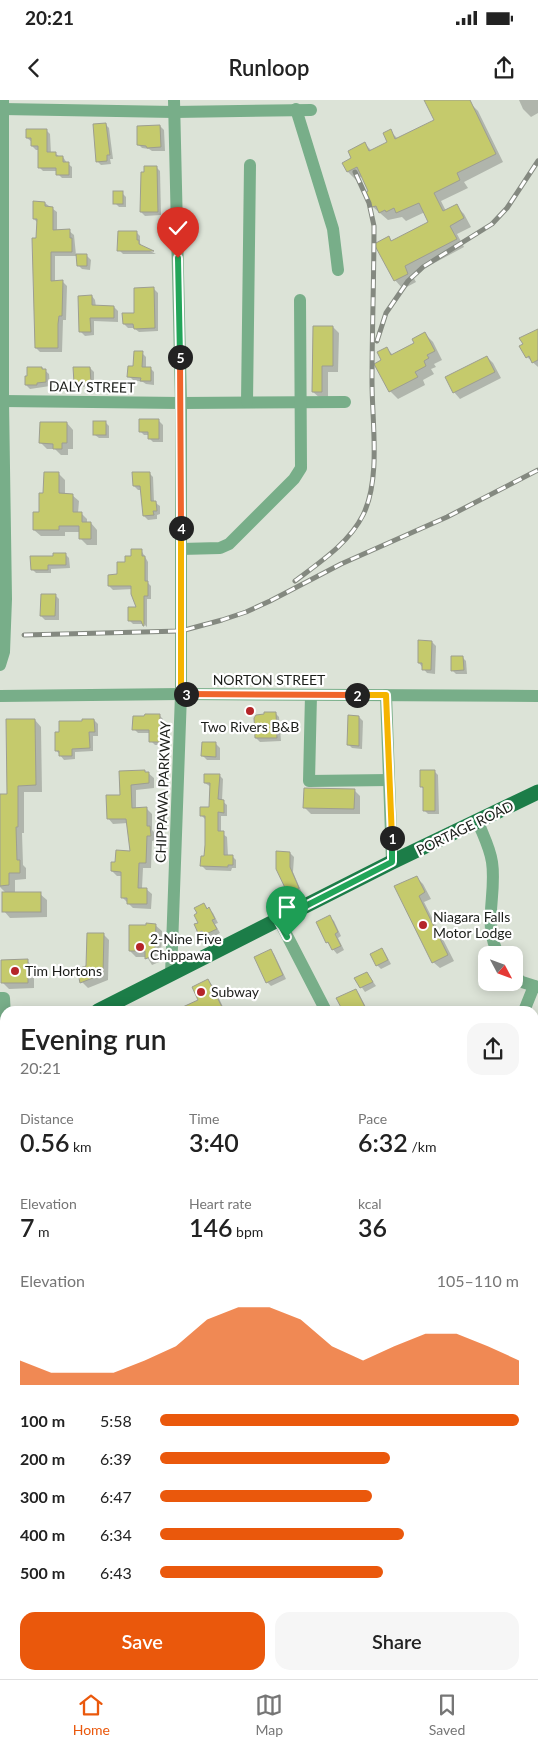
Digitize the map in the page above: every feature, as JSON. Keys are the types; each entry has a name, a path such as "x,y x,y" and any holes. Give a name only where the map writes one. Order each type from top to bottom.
{"main road":[{"name":"PORTAGE ROAD","path":"108,1006 392,862 538,792"}],"street":[{"path":"0,665 4,652 6,599 3,402 3,105 174,106 311,110"},
{"name":"CHIPPAWA PARKWAY","path":"171,975 181,694 181,403 174,106"},
{"path":"296,109 333,229 338,270"},
{"path":"247,402 250,165"},
{"path":"181,549 220,548 229,544 294,479 301,468 300,300"},
{"name":"DALY STREET","path":"3,402 345,402"},
{"name":"NORTON STREET","path":"0,696 181,694 538,696"},
{"path":"311,695 309,781 389,780"},
{"path":"386,695 392,862"},
{"path":"478,822 492,862 490,923 496,946"},
{"path":"278,920 323,1006"},
{"path":"523,982 536,986 526,1006"}],"building":[{"path":"424,100 470,100 496,154 457,173 460,180 434,193 443,211 457,204 464,218 450,226 457,239 405,266 408,274 394,281 374,244 389,236 391,241 428,222 419,203 396,213 394,208 379,213 376,206 372,207 365,193 368,191 357,167 347,172 342,163 351,158 348,151 365,142 369,151 387,142 383,133 391,129 395,139 434,120"},
{"path":"106,123 110,155 107,155 107,161 96,162 93,124"},
{"path":"160,125 161,147 147,148 146,146 137,145 137,126"},
{"path":"26,129 47,129 47,152 56,152 56,156 63,156 63,162 69,162 69,175 56,175 56,168 38,168 38,146 31,146 31,138 26,138"},
{"path":"144,166 157,166 158,212 140,212 141,172 144,172"},
{"path":"113,191 123,191 123,204 113,204"},
{"path":"33,201 45,202 45,206 53,207 53,230 70,229 70,238 72,238 72,252 51,252 51,281 63,280 62,316 59,316 58,324 58,348 35,348 32,238 36,238 37,219 33,219"},
{"path":"118,231 137,231 139,244 154,251 117,251"},
{"path":"76,254 87,254 87,266 77,266"},
{"path":"154,287 155,328 134,329 133,324 123,324 122,313 134,313 134,288"},
{"path":"92,295 92,305 114,306 114,318 90,318 91,332 79,332 78,296"},
{"path":"313,326 333,326 333,366 322,366 322,392 312,392"},
{"path":"538,329 538,360 532,363 529,356 526,358 519,346 523,344 519,338"},
{"path":"425,332 435,351 427,355 429,358 424,361 426,366 415,372 418,377 389,392 374,364 381,360 377,352 387,347 391,355 414,343 412,339"},
{"path":"134,351 143,351 142,367 151,367 151,381 140,381 141,378 127,377 128,366 133,366"},
{"path":"487,356 495,372 453,393 445,377"},
{"path":"27,367 42,367 42,369 46,369 46,382 37,383 37,385 25,385"},
{"path":"73,367 90,367 91,383 74,383"},
{"path":"139,419 159,419 159,439 148,439 148,432 139,432"},
{"path":"93,421 106,421 106,435 93,435"},
{"path":"40,422 67,422 67,443 62,443 62,449 53,449 53,444 39,443"},
{"path":"44,472 59,472 59,493 73,494 73,512 82,512 82,522 91,522 91,539 79,539 79,526 59,526 59,530 33,530 33,512 39,512 39,493 43,493"},
{"path":"132,472 150,472 151,501 156,501 157,511 153,511 154,515 143,516 140,486 133,486"},
{"path":"131,549 142,549 142,556 145,556 145,581 148,581 148,596 144,596 144,626 141,621 128,621 128,607 136,607 131,594 131,586 108,586 108,575 117,574 117,562 125,562 125,556 131,556"},
{"path":"53,553 66,553 66,565 48,565 48,570 31,570 30,556 53,556"},
{"path":"41,594 56,594 55,616 40,616"},
{"path":"418,640 432,641 431,670 422,670 422,663 418,663"},
{"path":"451,656 463,656 464,670 451,671"},
{"path":"264,712 276,712 277,738 255,738 254,718 256,715 264,714"},
{"path":"145,714 160,714 160,742 149,742 149,730 132,730 133,716 144,716"},
{"path":"348,715 359,716 359,746 347,745"},
{"path":"6,719 35,719 36,785 18,786 18,827 16,827 17,860 20,860 20,873 9,873 9,885 0,886 0,794 7,794"},
{"path":"82,719 94,719 95,732 89,732 90,748 72,749 72,756 59,756 59,751 55,751 55,732 59,732 59,721 82,721"},
{"path":"202,742 216,742 216,757 201,756"},
{"path":"145,770 145,772 149,772 149,783 131,785 132,808 147,807 147,826 150,826 151,836 147,836 146,863 139,863 138,888 147,888 147,904 127,904 127,898 121,898 121,872 111,871 111,862 115,862 116,850 130,851 126,819 107,819 106,795 120,795 119,771"},
{"path":"420,770 435,770 435,811 423,811 423,787 420,787"},
{"path":"204,774 220,774 218,799 224,800 224,813 218,812 218,831 224,831 224,855 233,855 233,865 228,865 228,867 200,866 201,856 204,856 205,816 200,816 200,807 209,807 210,783 204,783"},
{"path":"304,788 355,789 354,809 303,808"},
{"path":"276,851 290,852 290,867 299,888 288,894 276,869"},
{"name":"Niagara Falls Motor Lodge","path":"417,876 425,892 419,896 448,955 432,963 394,886"},
{"path":"2,892 41,892 41,912 2,912"},
{"path":"204,903 207,909 209,907 215,919 212,920 217,929 204,935 202,931 198,933 194,924 198,923 194,915 197,913 194,908"},
{"path":"330,915 338,932 335,934 341,946 332,950 328,942 326,943 316,922"},
{"path":"146,923 156,924 155,951 153,956 145,959 145,951 129,951 129,925 146,925"},
{"path":"87,933 104,933 103,974 80,983 77,969 86,966"},
{"path":"382,948 388,960 376,966 370,954"},
{"path":"271,949 283,975 266,983 254,957"},
{"name":"Tim Hortons","path":"28,959 28,983 1,983 1,960"},
{"path":"367,972 373,982 360,988 354,978"},
{"path":"208,979 222,1006 185,1006 198,1000 192,987"},
{"path":"356,989 364,1006 340,1006 336,998"}],"railway":[{"path":"377,341 386,313 408,281 423,267 492,224 507,208 538,161"},
{"path":"295,581 324,559 350,534 363,515 369,501 372,485 374,468 372,382 374,226 369,203 355,172"},
{"path":"24,635 181,631 222,620 246,612 341,564 447,517 538,470"}],"place":[{"name":"Two Rivers B&B","path":"250,711"},
{"name":"Niagara Falls Motor Lodge","path":"423,925"},
{"name":"2-Nine Five Chippawa","path":"140,947"},
{"name":"Tim Hortons","path":"15,971"},
{"name":"Subway","path":"201,992"}],"route":[{"path":"178,258 181,403 181,694 386,695 392,862 278,920 287,937"}]}
